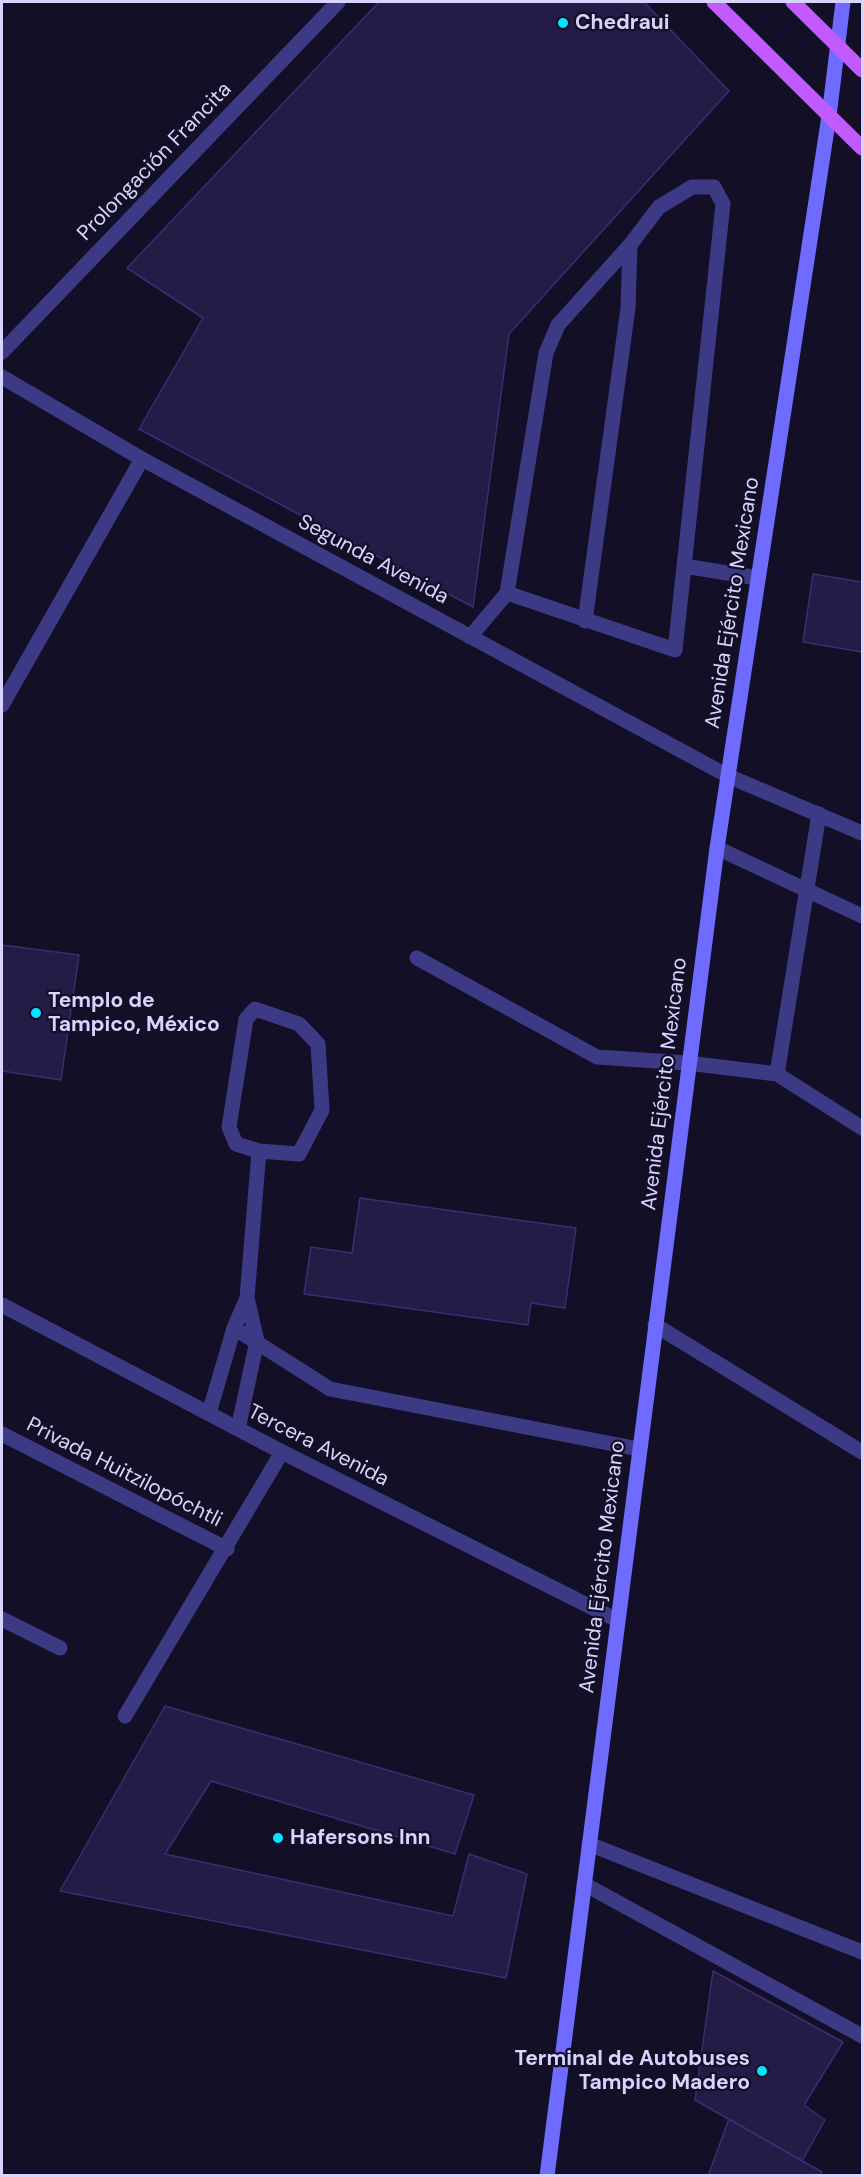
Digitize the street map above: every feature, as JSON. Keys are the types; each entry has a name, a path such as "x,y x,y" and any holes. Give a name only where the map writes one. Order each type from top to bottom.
{"main road":[{"path":"714,2 862,148"},
{"path":"793,2 862,70"},
{"name":"Avenida Ejército Mexicano","path":"547,2175 717,848 829,116 843,2"}],"street":[{"name":"Prolongación Francita","path":"2,352 338,2"},
{"path":"470,637 507,593 546,353 558,325 630,245 659,207 692,187 714,187 723,204 675,650 507,593"},
{"path":"585,621 628,308 630,245"},
{"name":"Segunda Avenida","path":"2,377 142,459 728,776 862,833"},
{"path":"2,705 142,459"},
{"path":"684,566 758,578"},
{"path":"777,1074 819,814"},
{"path":"717,848 862,916"},
{"path":"417,958 597,1057 688,1063 777,1074 862,1128"},
{"path":"255,1010 299,1024 318,1044 322,1110 299,1154 259,1150 236,1144 229,1127 246,1019 255,1010"},
{"path":"238,1429 257,1341 247,1298 259,1150"},
{"path":"208,1413 234,1328 247,1298"},
{"name":"Tercera Avenida","path":"2,1305 282,1452 617,1620"},
{"path":"655,1325 862,1452"},
{"path":"234,1328 330,1389 639,1449"},
{"name":"Privada Huitzilopóchtli","path":"2,1434 227,1549"},
{"path":"125,1716 227,1549 282,1452"},
{"path":"2,1618 60,1648"},
{"path":"589,1844 862,1952"},
{"path":"584,1884 862,2036"}],"building":[{"path":"379,2 644,2 729,91 509,334 473,607 139,429 203,318 127,268"},
{"path":"813,574 862,582 862,652 803,642"},
{"name":"Templo de Tampico, México","path":"2,945 79,955 61,1080 2,1071"},
{"path":"360,1198 576,1228 565,1308 531,1303 528,1325 304,1294 311,1247 352,1253"},
{"path":"165,1706 474,1795 455,1854 211,1781 165,1854 453,1916 469,1854 527,1874 506,1978 60,1891"},
{"name":"Terminal de Autobuses Tampico Madero","path":"713,1971 843,2042 804,2105 825,2120 802,2161 695,2100"},
{"path":"729,2119 822,2172 820,2176 708,2176"}],"place":[{"name":"Chedraui","path":"563,23"},
{"name":"Templo de Tampico, México","path":"36,1013"},
{"name":"Hafersons Inn","path":"278,1838"},
{"name":"Terminal de Autobuses Tampico Madero","path":"762,2071"}]}
